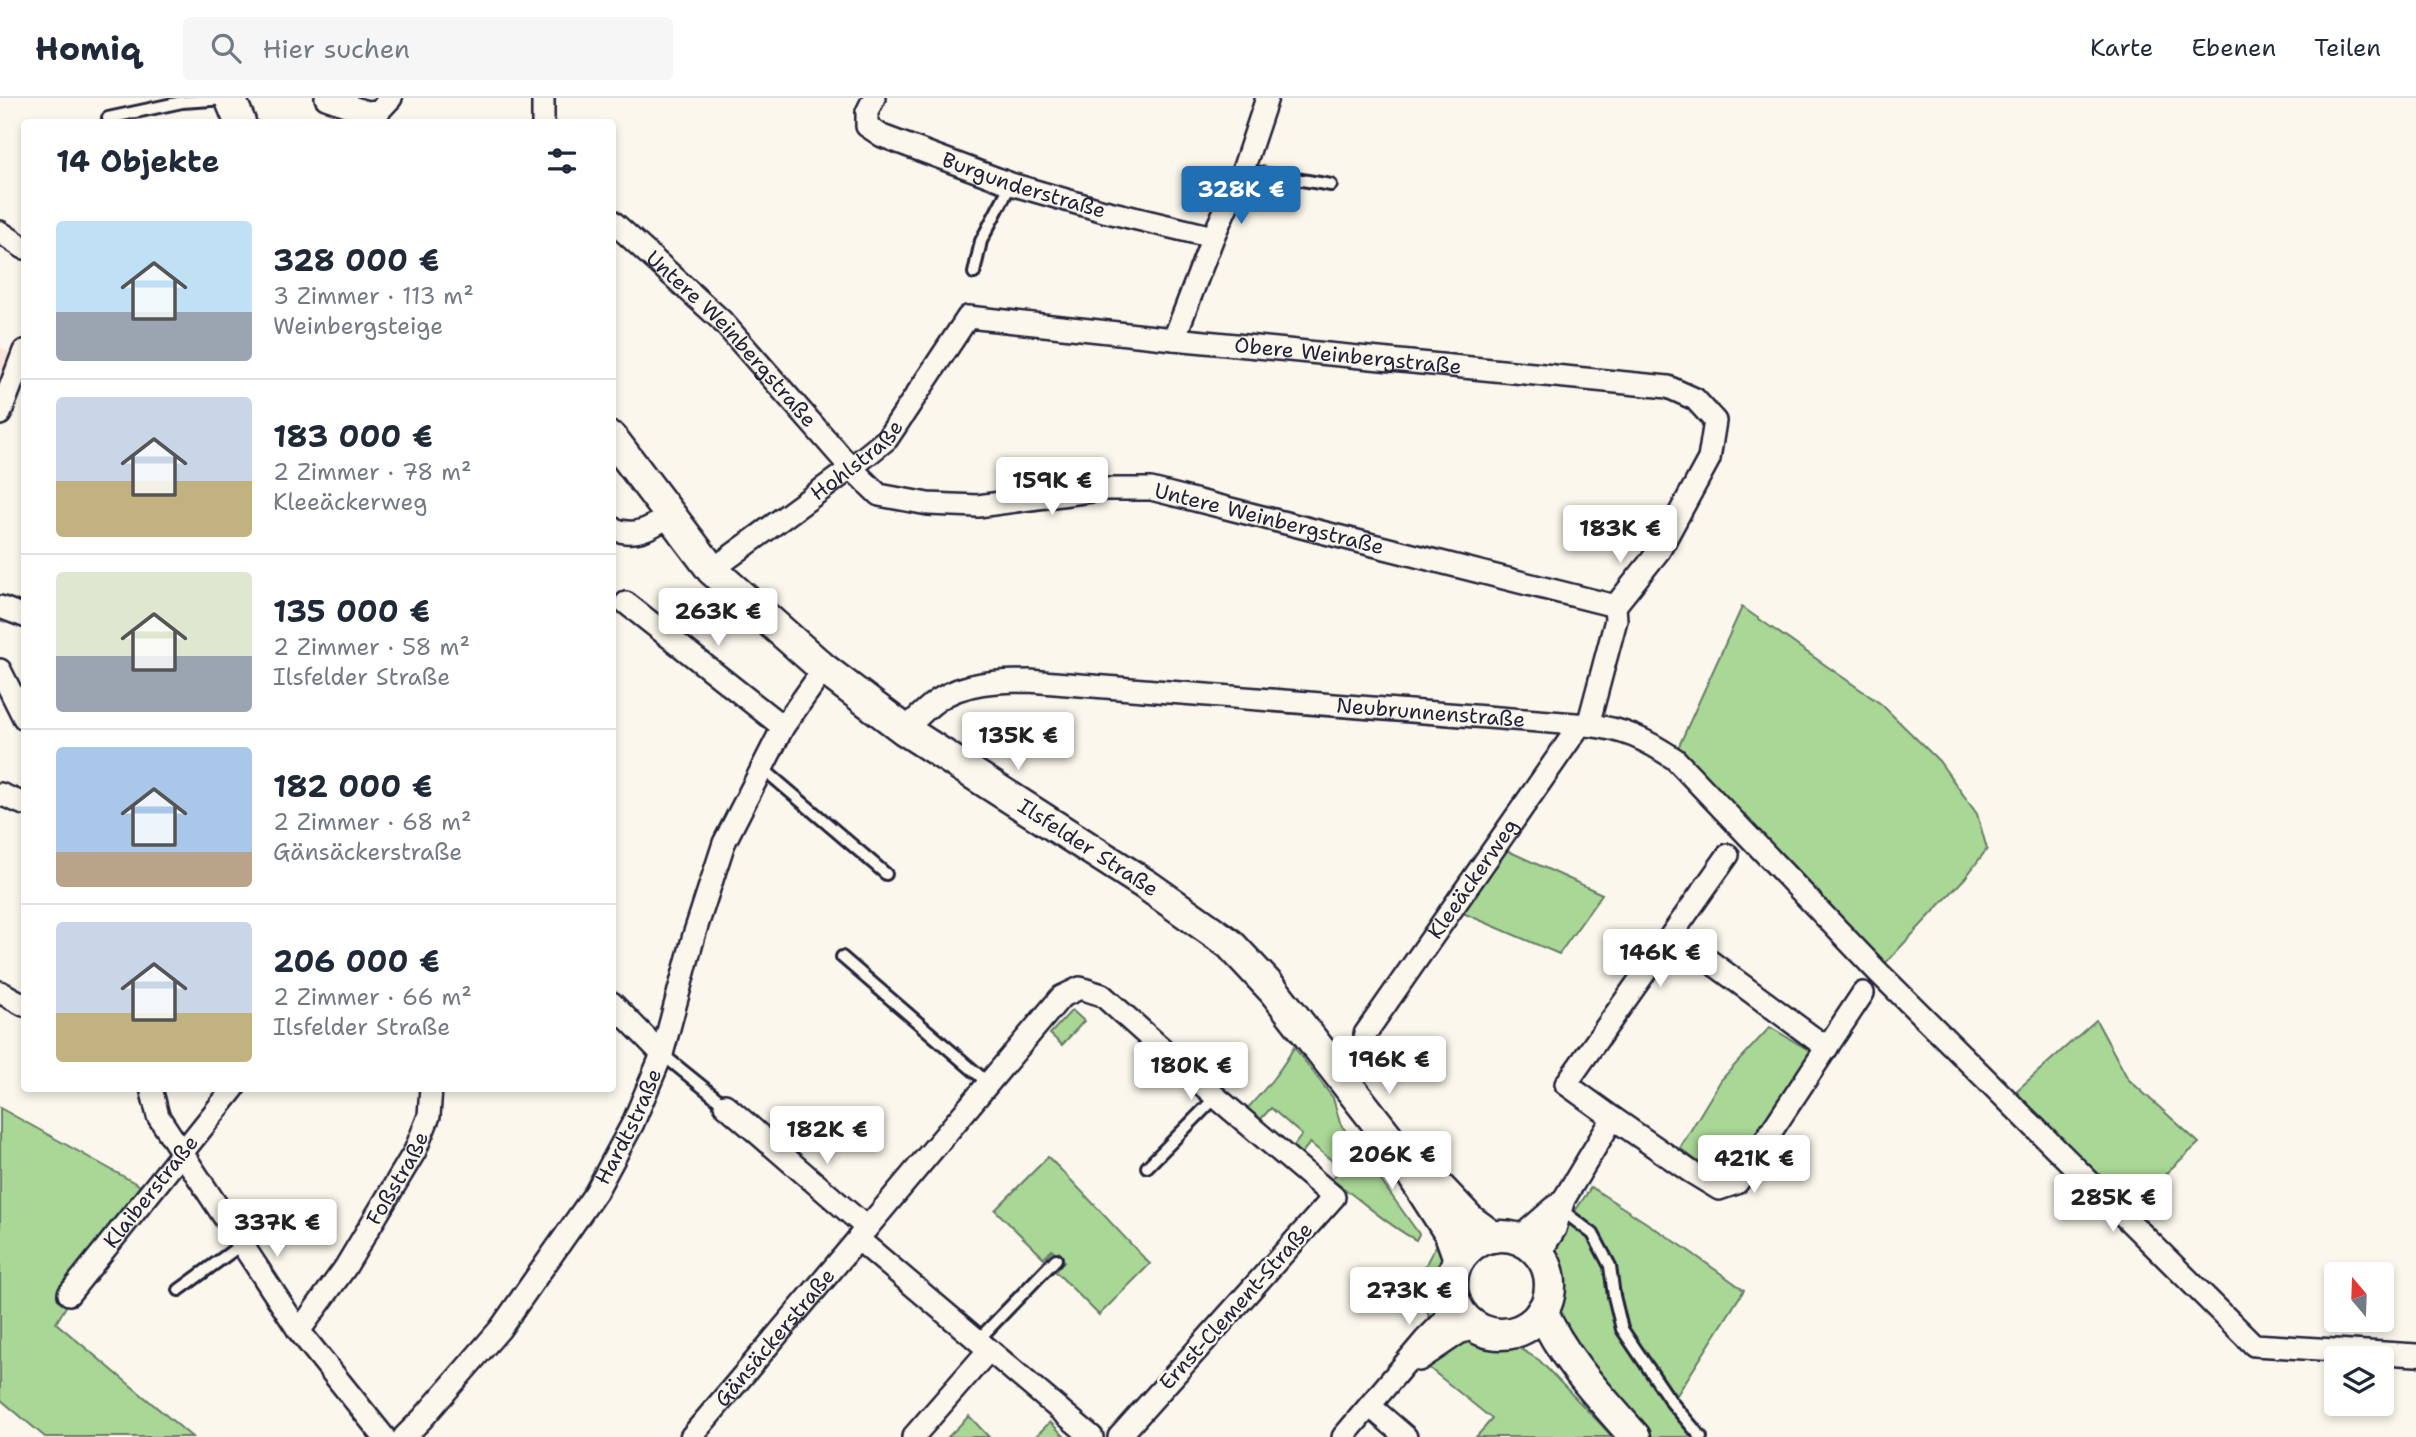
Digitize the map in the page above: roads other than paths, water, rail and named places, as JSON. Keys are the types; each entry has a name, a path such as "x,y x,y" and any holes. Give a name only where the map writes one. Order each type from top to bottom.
{"main road":[{"path":"230,98 239,119"},
{"name":"Ilsfelder Straße","path":"616,443 712,570 824,669 905,730 1148,886 1230,944 1275,991 1388,1137 1450,1234 1459,1259"},
{"name":"Ilsfelder Straße","path":"1388,1137 1470,1220 1504,1237 1531,1246 1542,1258"},
{"path":"1504,1237 1473,1245 1459,1259 1453,1273 1455,1302 1463,1316 1476,1326 1496,1333 1517,1331 1532,1322 1542,1311 1548,1296 1550,1282 1542,1258"},
{"path":"1542,1311 1558,1341 1583,1377 1635,1437"},
{"path":"1517,1331 1532,1343 1590,1405 1628,1437"}],"street":[{"path":"326,98 366,112 379,111 391,98"},
{"path":"543,98 543,119"},
{"name":"Burgunderstraße","path":"874,98 867,112 867,126 882,136 1012,184 1104,211 1213,237"},
{"path":"1174,340 1213,237 1243,170 1267,98"},
{"name":"Untere Weinbergstraße","path":"616,225 721,320 851,468 879,495 928,504 978,506 1107,489 1151,489 1615,606"},
{"path":"0,232 21,246"},
{"name":"Hohlstraße","path":"712,570 887,439 968,317"},
{"name":"Obere Weinbergstraße","path":"968,317 1174,340 1668,387 1696,399 1715,421 1709,459 1658,551 1615,606"},
{"path":"0,414 21,359"},
{"path":"616,530 643,532 671,515"},
{"path":"626,603 783,727"},
{"name":"Kleeäckerweg","path":"1365,1034 1584,725 1616,620 1615,606"},
{"path":"0,607 21,615"},
{"name":"Hardtstraße","path":"404,1437 500,1329 596,1192 633,1123 662,1054 694,935 724,843 783,727 824,669"},
{"path":"0,670 21,712"},
{"name":"Neubrunnenstraße","path":"905,730 939,699 970,687 996,681 1029,681 1584,725 1615,728 1650,741 1675,759 1877,970 2254,1345 2416,1354"},
{"path":"0,794 21,803"},
{"path":"1728,856 1566,1084 1719,1189 1737,1183 1863,993"},
{"path":"1673,934 1827,1048"},
{"name":"Ernst-Clement-Straße","path":"862,1233 1061,997 1080,988 1102,995 1334,1197 1119,1437"},
{"path":"0,992 21,1003"},
{"path":"616,1007 662,1054"},
{"path":"151,1092 158,1116 299,1331 384,1437"},
{"name":"Klaiberstraße","path":"69,1294 231,1092"},
{"name":"Foßstraße","path":"299,1331 345,1268 415,1151 429,1116 431,1092"},
{"path":"725,1105 983,1345 1092,1437"},
{"path":"1542,1258 1561,1205 1613,1118"},
{"path":"1504,1237 1534,1226 1561,1205"},
{"name":"Gänsäckerstraße","path":"691,1437 862,1233"},
{"path":"1343,1437 1443,1322 1455,1302"},
{"path":"1397,1375 1448,1340 1476,1326"},
{"path":"913,1437 983,1345"},
{"path":"1370,1406 1406,1437"}],"lane":[{"path":"108,118 182,102 230,98"},
{"path":"1243,170 1331,185"},
{"path":"974,273 981,241 1012,184"},
{"path":"761,767 886,874"},
{"path":"842,957 988,1083"},
{"path":"662,1054 725,1105"},
{"path":"1147,1167 1216,1097"},
{"path":"1561,1205 1593,1234 1610,1266 1622,1329 1672,1403 1701,1437"},
{"path":"179,1290 242,1244"},
{"path":"983,1345 1056,1259"}]}
